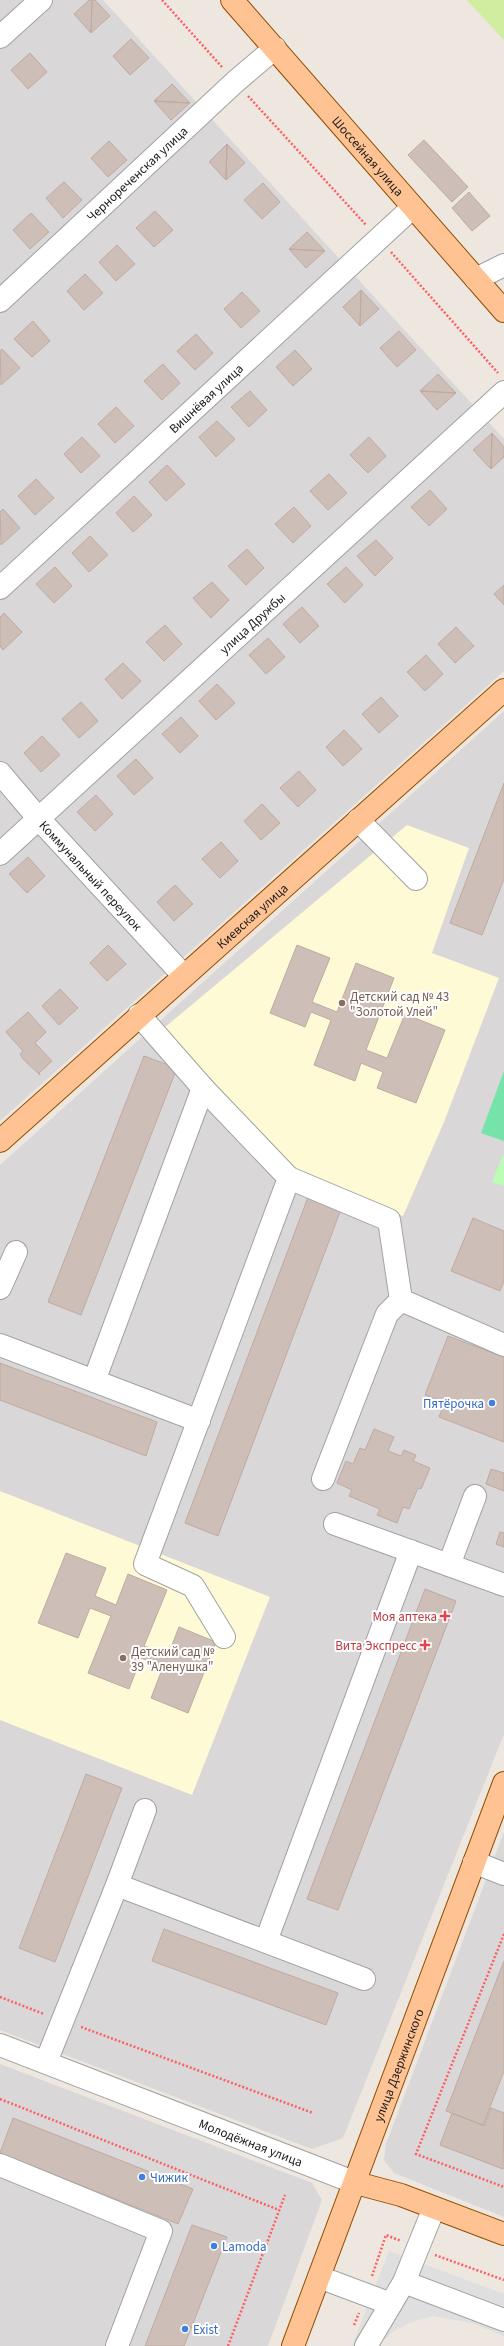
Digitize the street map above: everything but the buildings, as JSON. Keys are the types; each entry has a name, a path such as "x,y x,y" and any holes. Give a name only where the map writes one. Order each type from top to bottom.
{"main road":[{"name":"Шоссейная улица","path":"232,0 412,208 504,311"},
{"name":"Киевская улица","path":"0,1141 139,1015 504,690"},
{"name":"улица Дзержинского","path":"293,2346 356,2183 371,2137 504,1783"},
{"name":"Молодёжная улица","path":"356,2183 401,2195 504,2234"}],"street":[{"path":"0,38 41,0"},
{"name":"Чернореченская улица","path":"0,301 235,82 275,48"},
{"name":"Вишнёвая улица","path":"0,588 412,208"},
{"path":"476,279 504,265"},
{"name":"улица Дружбы","path":"0,854 504,392"},
{"name":"Коммунальный переулок","path":"0,773 39,819 184,976"},
{"path":"358,820 416,879"},
{"path":"139,1015 203,1088 289,1178 389,1220 401,1300"},
{"path":"94,1381 203,1088"},
{"path":"224,1637 193,1586 145,1564 289,1178"},
{"path":"0,1288 16,1252"},
{"path":"401,1300 504,1345"},
{"path":"323,1479 387,1314 401,1300"},
{"path":"0,1345 199,1421"},
{"path":"449,1565 475,1496"},
{"path":"335,1524 504,1585"},
{"path":"266,1941 411,1551"},
{"path":"46,2062 117,1885 144,1810"},
{"path":"474,1862 504,1874"},
{"path":"117,1885 364,1979"},
{"name":"Молодёжная улица","path":"0,2045 356,2183"},
{"path":"0,2165 161,2231 117,2346"},
{"path":"366,2346 404,2282 434,2208"},
{"path":"319,2277 391,2304"},
{"path":"404,2282 504,2320"}],"path":[{"path":"162,0 504,379"},
{"path":"504,1934 416,2154 504,2187"},
{"path":"0,1997 313,2113"},
{"path":"0,2098 279,2210"},
{"path":"228,2346 284,2195"},
{"path":"386,2235 504,2280"}],"shaded area":[{"path":"0,0 103,0 504,439 504,671 0,1121"},
{"path":"504,711 504,1734 343,2138 312,2149 0,2030 0,1165"},
{"name":"Детский сад № 43 \"Золотой Улей\"","path":"407,825 469,848 432,953 499,978 444,1122 403,1216 296,1171 164,1028"},
{"name":"Детский сад № 39 \"Аленушка\"","path":"0,1491 270,1597 192,1795 0,1720"},
{"path":"504,1832 504,2217 394,2173 384,2160 386,2144"},
{"path":"0,2064 312,2183 322,2200 268,2346 0,2346"},
{"path":"389,2251 504,2294 504,2336 472,2323 433,2316 412,2322 394,2331 377,2346 352,2346"}],"green space":[{"path":"467,0 504,0 504,40"},
{"path":"504,1071 504,1141 481,1133"},
{"path":"504,1155 504,1186 492,1182"}],"place":[{"name":"Детский сад № 43 \"Золотой Улей\"","path":"342,1003"},
{"name":"Пятёрочка","path":"492,1403"},
{"name":"Моя аптека","path":"445,1616"},
{"name":"Вита Экспресс","path":"425,1645"},
{"name":"Детский сад № 39 \"Аленушка\"","path":"123,1658"},
{"name":"Чижик","path":"142,2177"},
{"name":"Lamoda","path":"214,2246"},
{"name":"Exist","path":"185,2329"}]}
